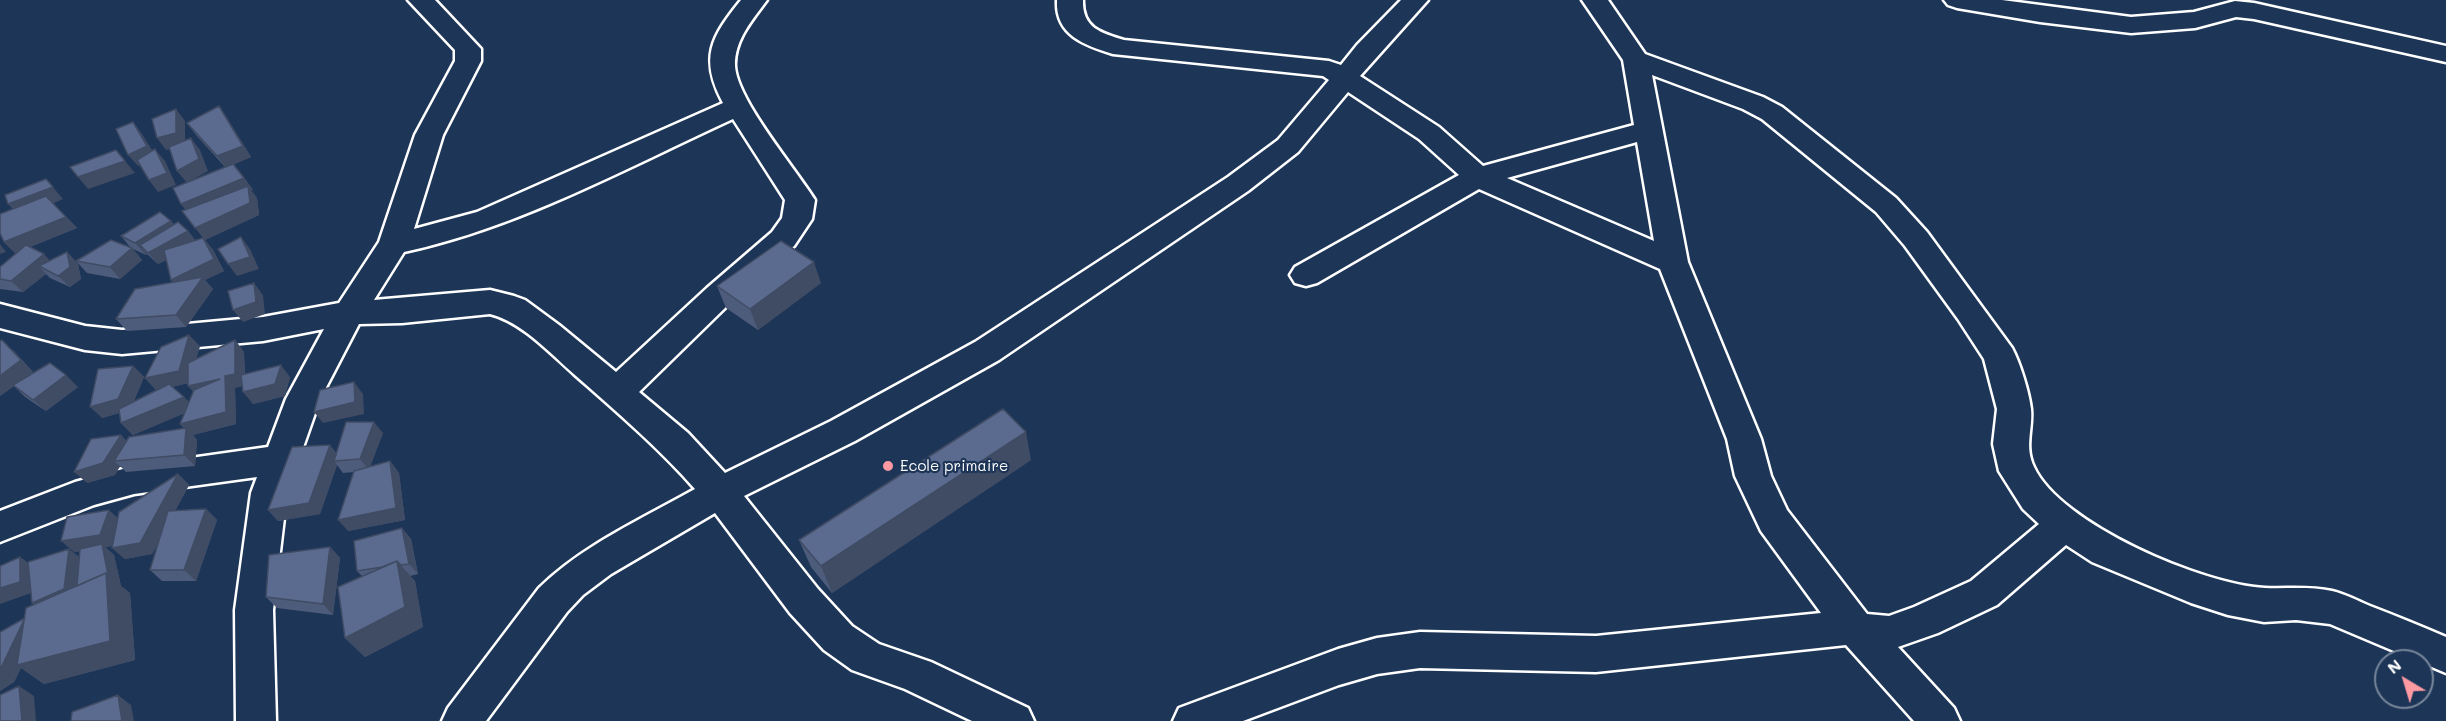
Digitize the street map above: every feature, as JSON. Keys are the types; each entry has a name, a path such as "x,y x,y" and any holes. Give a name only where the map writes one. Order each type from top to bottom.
{"street":[{"path":"256,721 254,610 269,493 303,399 349,313 394,244 429,135 468,61 468,49 422,0"},
{"path":"617,392 718,296 783,239 797,219 800,200 739,106 722,68 730,31 754,0"},
{"path":"1070,0 1070,15 1076,24 1104,42 1122,48 1324,68 1346,78 1429,133 1478,177 1673,262"},
{"path":"462,721 553,600 570,583 598,563 720,492 843,431 942,378 987,351 1238,184 1288,146 1366,51 1415,0"},
{"path":"1595,0 1636,60 1673,262 1744,439 1754,476 1774,520 1854,627 1940,721"},
{"path":"1957,0 2040,14 2131,25 2195,20 2235,9 2254,11 2446,54"},
{"path":"1636,60 1753,103 1772,113 1886,205 1916,239 2000,357 2014,409 2010,444 2017,471 2036,500 2064,524 2106,551 2191,588 2264,605 2296,603 2332,608 2446,656"},
{"path":"394,244 445,233 488,219 739,106"},
{"path":"1306,275 1478,177 1649,130"},
{"path":"0,316 85,339 123,342 263,329 349,313 402,311 490,302 514,308 548,333 676,443 720,492 804,601 838,638 866,657 917,675 1014,721"},
{"path":"0,526 88,492 134,480 280,460"},
{"path":"1193,721 1338,667 1377,656 1420,650 1596,654 1854,627 1869,632 1889,633 1924,621 1984,593 2064,524"}],"building":[{"path":"219,106 243,146 217,156 187,123"},
{"path":"176,109 176,133 157,138 152,119"},
{"path":"133,122 147,146 128,155 116,129"},
{"path":"191,138 199,159 177,171 169,147"},
{"path":"155,149 167,173 149,180 137,160"},
{"path":"116,150 125,161 78,177 70,167"},
{"path":"233,164 244,178 181,204 173,188"},
{"path":"46,179 53,187 8,204 5,195"},
{"path":"248,186 250,203 195,228 182,211"},
{"path":"46,196 66,217 4,242 0,233 0,214"},
{"path":"160,212 171,221 135,243 121,236"},
{"path":"178,222 188,231 148,253 140,245"},
{"path":"241,237 250,257 228,264 218,249"},
{"path":"203,238 214,259 171,280 164,250"},
{"path":"111,240 132,248 110,267 76,261"},
{"path":"781,241 814,262 750,309 717,286"},
{"path":"26,245 44,254 11,281 0,279 0,267"},
{"path":"67,252 70,267 58,276 39,266"},
{"path":"203,277 176,315 116,319 135,289"},
{"path":"254,283 256,302 233,310 228,291"},
{"path":"189,335 179,371 145,378 161,347"},
{"path":"2,340 21,360 0,376 0,341"},
{"path":"235,340 235,374 225,376 226,412 180,424 194,390 220,379 188,386 188,363"},
{"path":"50,363 66,375 33,400 13,385"},
{"path":"281,365 275,384 243,392 241,375"},
{"path":"133,366 118,399 90,407 98,369"},
{"path":"354,382 355,402 314,412 320,390"},
{"path":"169,384 184,397 121,423 119,409"},
{"path":"1003,409 1026,432 821,566 799,540"},
{"path":"346,422 374,422 360,459 334,461"},
{"path":"186,428 184,455 114,461 129,437"},
{"path":"121,435 103,463 74,472 91,439"},
{"path":"330,445 309,503 268,510 292,447"},
{"path":"390,461 396,508 338,520 354,471"},
{"path":"178,474 140,543 112,548 119,512"},
{"path":"206,509 184,570 150,570 168,511"},
{"path":"109,510 100,535 61,541 67,517"},
{"path":"402,528 409,564 401,565 397,561 382,567 357,571 354,541"},
{"path":"102,544 108,575 106,573 77,586 80,549"},
{"path":"330,547 323,604 266,597 269,555"},
{"path":"69,549 64,589 32,603 28,562"},
{"path":"20,557 20,582 0,588 0,566"},
{"path":"397,561 405,607 345,638 338,587"},
{"path":"106,573 110,641 17,665 26,608"},
{"path":"25,618 0,670 0,632"},
{"path":"19,686 22,721 0,721 0,695"},
{"path":"118,695 122,721 71,721 72,712"}],"place":[{"name":"Ecole primaire","path":"888,466"}]}
